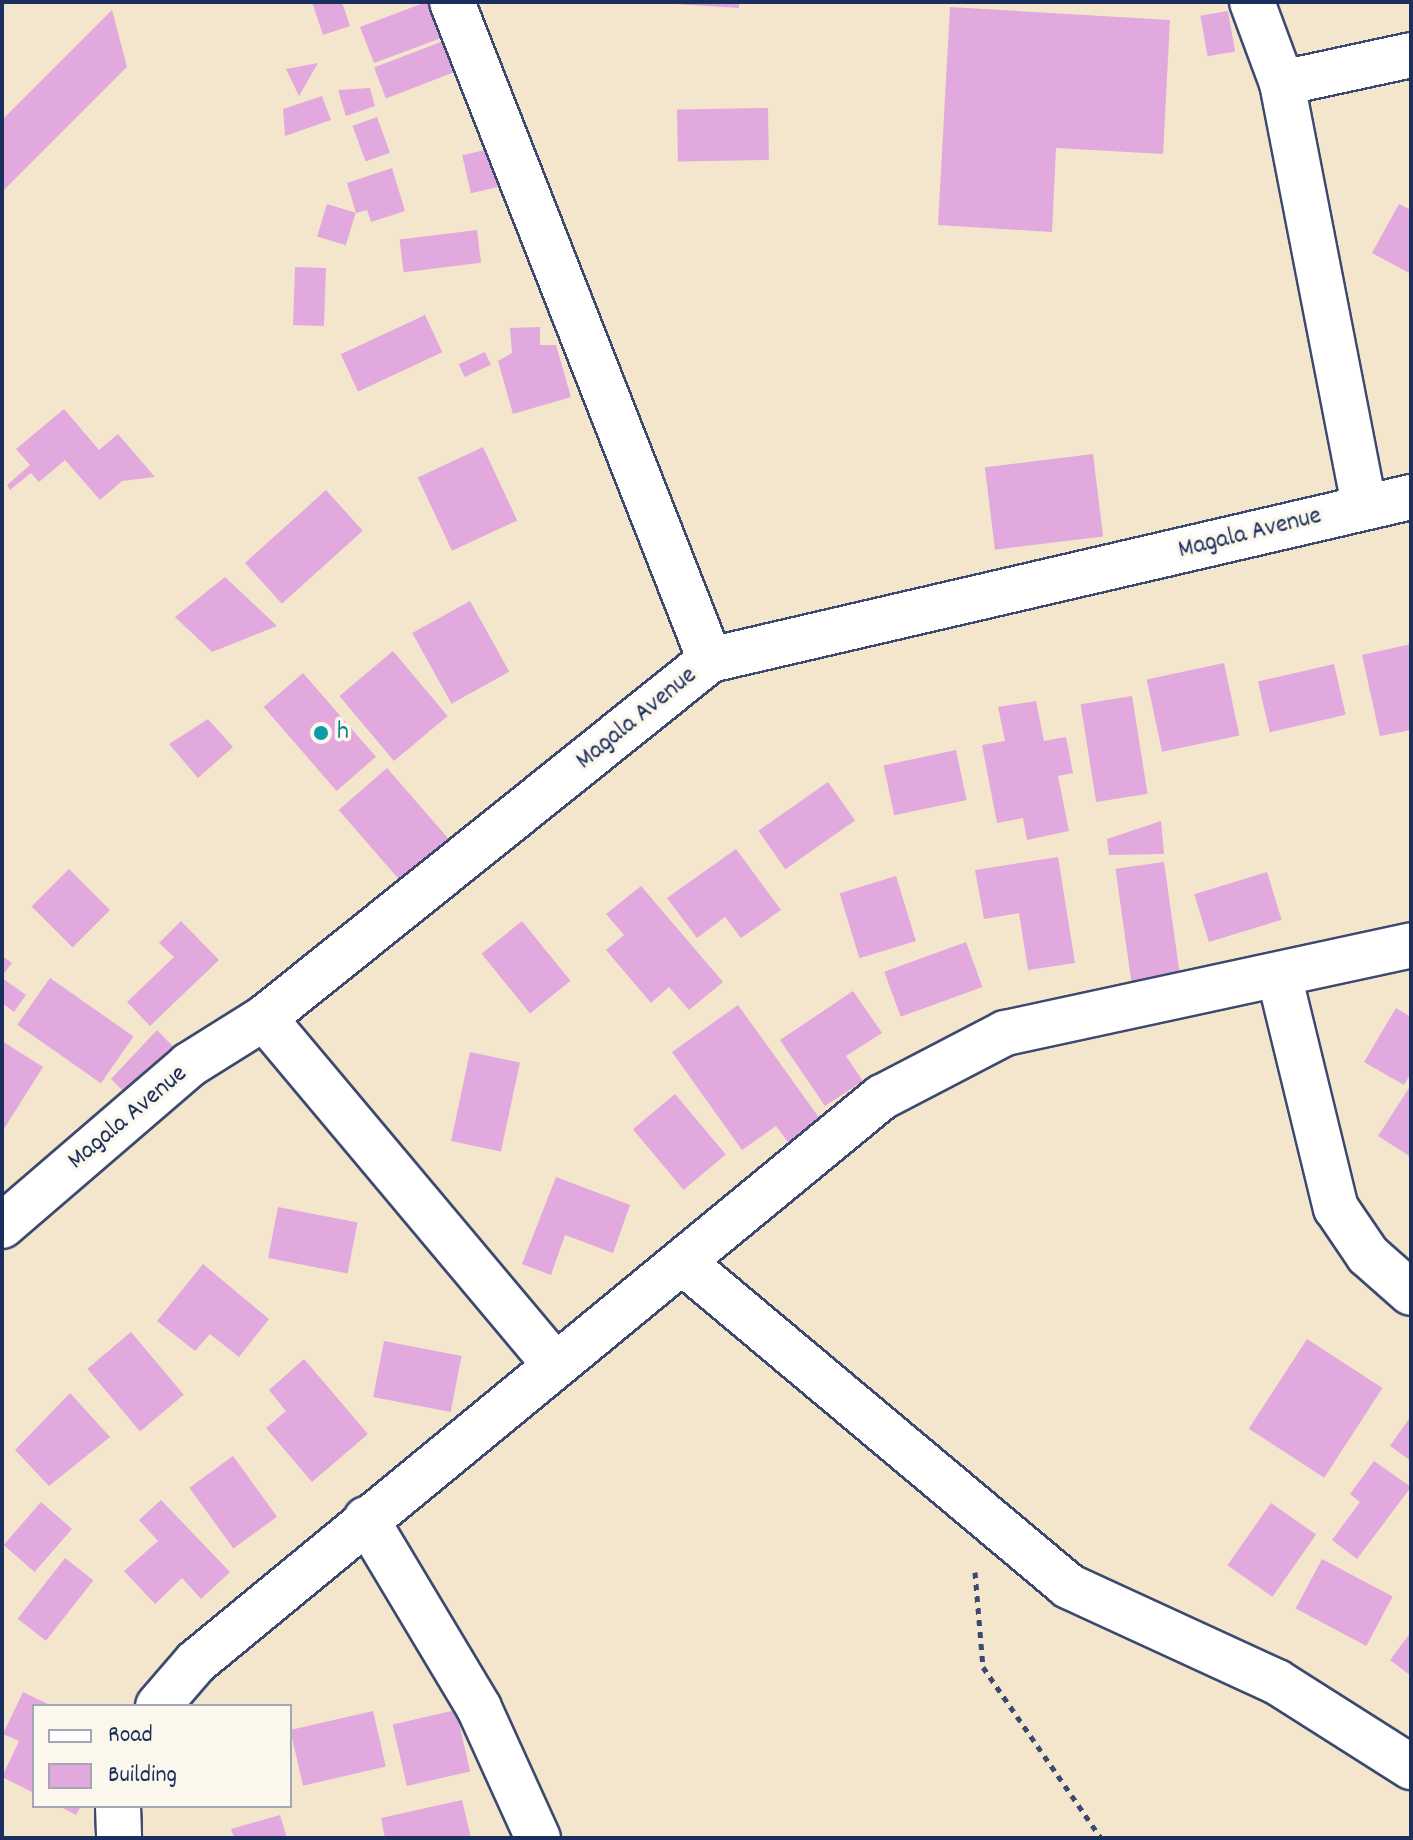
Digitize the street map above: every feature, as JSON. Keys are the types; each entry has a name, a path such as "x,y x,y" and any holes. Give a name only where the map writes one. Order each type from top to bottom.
{"street":[{"path":"452,2 710,660"},
{"path":"1252,2 1282,83 1364,505"},
{"path":"1282,83 1411,55"},
{"name":"Magala Avenue","path":"2,1226 189,1065 264,1018 710,660 1364,505 1411,497"},
{"path":"160,1704 196,1662 366,1519 554,1363 686,1265 882,1097 1005,1033 1411,945"},
{"path":"1279,975 1336,1208 1368,1255 1411,1293"},
{"path":"264,1018 554,1363"},
{"path":"686,1265 970,1508 1068,1586 1277,1682 1411,1767"},
{"path":"366,1519 479,1708 538,1838"},
{"path":"118,1808 119,1838"}],"path":[{"path":"970,1508 983,1667 1101,1838"}],"building":[{"path":"312,2 342,2 350,26 323,35"},
{"path":"426,2 440,2 452,34 374,63 360,27"},
{"path":"739,2 739,8 675,4"},
{"path":"950,7 1170,20 1163,154 1056,148 1052,232 938,225"},
{"path":"112,10 127,67 2,192 2,120"},
{"path":"1228,11 1235,51 1208,56 1200,16"},
{"path":"459,35 471,66 386,98 374,68"},
{"path":"318,63 299,96 286,69"},
{"path":"370,88 375,106 346,116 338,90"},
{"path":"322,96 331,120 285,136 283,109"},
{"path":"768,108 769,160 678,162 677,110"},
{"path":"377,117 390,153 366,162 353,126"},
{"path":"507,145 516,183 471,193 462,155"},
{"path":"392,168 405,211 371,222 367,210 356,213 347,183"},
{"path":"327,204 356,213 346,245 317,237"},
{"path":"1399,204 1411,210 1411,274 1372,253"},
{"path":"477,230 481,263 404,272 400,240"},
{"path":"295,267 326,268 324,326 293,325"},
{"path":"425,315 442,352 358,391 341,354"},
{"path":"540,327 540,345 556,345 571,397 513,414 498,361 512,353 510,328"},
{"path":"485,352 491,365 465,377 459,364"},
{"path":"64,409 99,450 118,434 155,477 122,481 100,500 65,460 39,482 31,473 10,490 7,485 30,465 16,449"},
{"path":"483,447 517,520 452,551 418,477"},
{"path":"1093,454 1103,536 995,550 985,467"},
{"path":"326,490 363,531 282,604 245,563"},
{"path":"225,577 277,626 212,652 175,617"},
{"path":"470,601 509,672 452,704 412,633"},
{"path":"1411,644 1411,730 1380,736 1362,655"},
{"path":"393,651 448,716 394,761 339,696"},
{"path":"1224,663 1239,735 1162,752 1147,679"},
{"path":"1334,664 1346,715 1270,732 1258,682"},
{"name":"h","path":"303,673 376,757 337,791 264,707"},
{"path":"1132,696 1147,794 1096,802 1081,704"},
{"path":"1036,701 1044,741 1066,737 1073,773 1058,776 1069,831 1027,840 1023,818 997,823 982,745 1005,741 998,707"},
{"path":"208,719 233,747 198,778 169,744"},
{"path":"956,750 967,800 894,815 884,765"},
{"path":"387,768 449,840 401,882 339,810"},
{"path":"828,782 855,821 785,869 758,831"},
{"path":"1161,821 1164,854 1109,855 1107,839"},
{"path":"736,849 781,910 741,938 725,917 697,938 667,898"},
{"path":"1058,857 1075,963 1028,970 1019,913 984,919 975,870"},
{"path":"1164,862 1182,988 1133,995 1115,869"},
{"path":"69,869 110,910 73,947 32,906"},
{"path":"1267,872 1282,920 1209,942 1194,894"},
{"path":"896,876 916,941 859,958 840,893"},
{"path":"641,886 723,982 689,1010 669,987 651,1003 606,950 624,935 606,914"},
{"path":"181,921 219,960 150,1026 127,1002 174,957 159,943"},
{"path":"522,921 570,981 530,1014 482,954"},
{"path":"966,942 982,987 901,1017 884,972"},
{"path":"2,956 12,963 2,976"},
{"path":"2,978 26,995 14,1012 2,1003"},
{"path":"50,978 134,1037 101,1083 17,1025"},
{"path":"853,991 882,1033 846,1056 863,1081 825,1106 780,1040"},
{"path":"738,1005 820,1119 788,1142 776,1126 742,1150 672,1052"},
{"path":"1396,1008 1411,1017 1411,1073 1404,1085 1364,1062"},
{"path":"157,1030 187,1061 135,1103 111,1079"},
{"path":"2,1041 43,1067 2,1132"},
{"path":"470,1052 520,1063 501,1152 451,1141"},
{"path":"1411,1085 1411,1157 1378,1136"},
{"path":"675,1094 726,1155 684,1190 633,1129"},
{"path":"556,1177 630,1205 613,1253 565,1235 551,1275 522,1264"},
{"path":"278,1207 358,1222 348,1274 268,1258"},
{"path":"203,1264 269,1319 239,1357 210,1334 195,1351 157,1321"},
{"path":"131,1332 184,1395 140,1431 87,1369"},
{"path":"1307,1339 1382,1388 1324,1478 1249,1429"},
{"path":"384,1341 462,1356 451,1412 373,1397"},
{"path":"304,1359 368,1434 312,1482 266,1428 286,1411 269,1390"},
{"path":"70,1393 110,1437 49,1486 15,1450"},
{"path":"1411,1416 1411,1461 1390,1446"},
{"path":"233,1456 277,1517 233,1548 189,1488"},
{"path":"1374,1461 1411,1487 1357,1559 1332,1540 1360,1502 1350,1494"},
{"path":"161,1500 230,1572 201,1599 182,1578 155,1604 124,1571 158,1541 139,1520"},
{"path":"41,1502 72,1529 35,1572 4,1545"},
{"path":"1271,1503 1316,1535 1272,1597 1227,1565"},
{"path":"65,1558 93,1580 46,1641 18,1619"},
{"path":"1322,1559 1393,1597 1366,1646 1296,1608"},
{"path":"1411,1632 1411,1676 1390,1660"},
{"path":"23,1692 48,1704 32,1704 32,1792 2,1777 19,1741 3,1734"},
{"path":"456,1710 470,1771 407,1786 393,1725"},
{"path":"373,1711 386,1767 303,1786 292,1730"},
{"path":"462,1800 471,1838 385,1838 381,1818"},
{"path":"63,1808 80,1808 76,1815"},
{"path":"280,1815 287,1838 234,1838 231,1829"}],"place":[{"name":"h","path":"321,733"}]}
